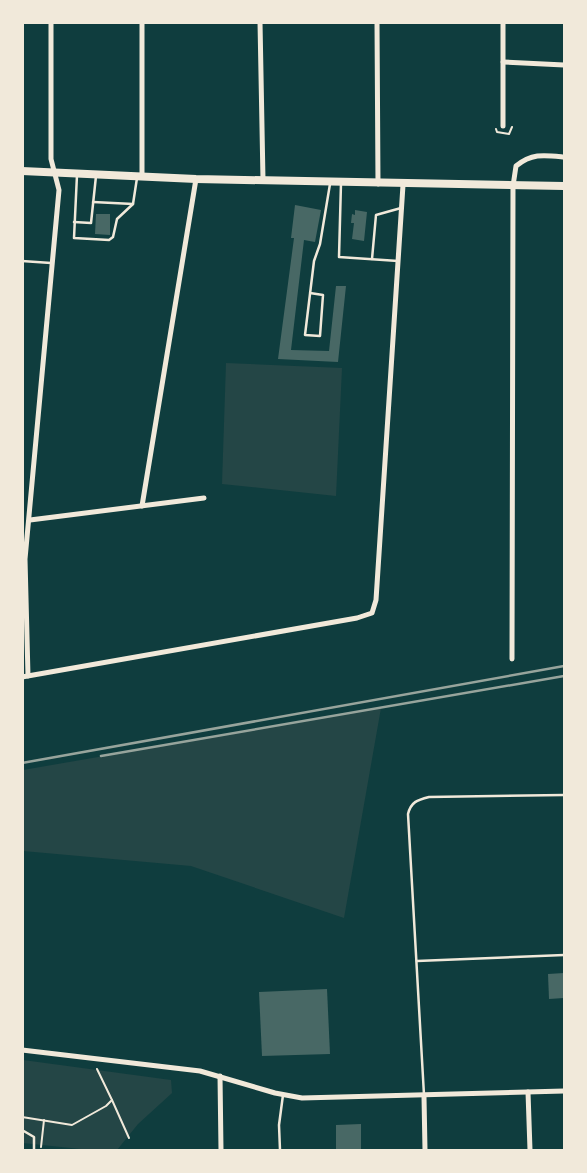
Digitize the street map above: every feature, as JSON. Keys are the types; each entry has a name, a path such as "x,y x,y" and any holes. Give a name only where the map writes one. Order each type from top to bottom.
{"main road":[{"path":"22,171 140,177 402,185 564,186"}],"street":[{"path":"51,22 51,159 59,190 25,558 25,676 358,618 372,613 376,600 402,185"},
{"path":"140,177 142,22"},
{"path":"260,22 263,180"},
{"path":"377,22 378,184"},
{"path":"503,22 503,126"},
{"path":"503,62 564,65"},
{"path":"512,659 512,186 516,166 526,157 544,155 564,157"},
{"path":"142,506 196,179"},
{"path":"30,520 204,498"},
{"path":"22,1050 200,1071 283,1095 302,1098 424,1097 564,1091"},
{"path":"220,1076 221,1150"},
{"path":"528,1092 530,1150"},
{"path":"424,1097 425,1150"}],"lane":[{"path":"77,174 74,238 108,240 113,237 117,219 133,204 140,177"},
{"path":"74,222 91,223 96,175"},
{"path":"341,182 339,257 398,261"},
{"path":"310,293 324,295 320,336 305,335 310,293 314,261 320,244 331,183"},
{"path":"93,202 133,204"},
{"path":"372,260 376,215 401,208"},
{"path":"22,262 53,263"},
{"path":"22,520 30,520"},
{"path":"424,1097 408,814 410,806 417,800 428,797 564,795"},
{"path":"417,961 564,955"},
{"path":"280,1150 279,1126 283,1095"},
{"path":"22,1130 34,1137 34,1150"}],"path":[{"path":"503,133 509,134 512,128"},
{"path":"97,1069 129,1138"},
{"path":"22,1117 72,1125 106,1106 112,1100"},
{"path":"41,1148 44,1120"}],"shaded area":[{"path":"226,363 342,368 336,496 222,484"},
{"path":"381,708 344,918 191,866 23,851 23,770"},
{"path":"23,1060 171,1080 172,1093 138,1124 117,1150 90,1150 23,1143"}],"building":[{"path":"295,205 321,210 315,242 304,240 291,350 329,351 336,286 346,286 338,362 278,359 294,238 291,238"},
{"path":"355,210 367,212 364,241 352,239 354,223 351,223 352,214 355,215"},
{"path":"96,214 110,214 110,235 95,234"},
{"path":"564,973 564,998 549,999 548,974"},
{"path":"327,989 330,1054 262,1056 259,992"},
{"path":"361,1124 361,1150 336,1150 336,1125"}],"railway":[{"path":"22,763 564,666"},
{"path":"101,756 564,676"}]}
